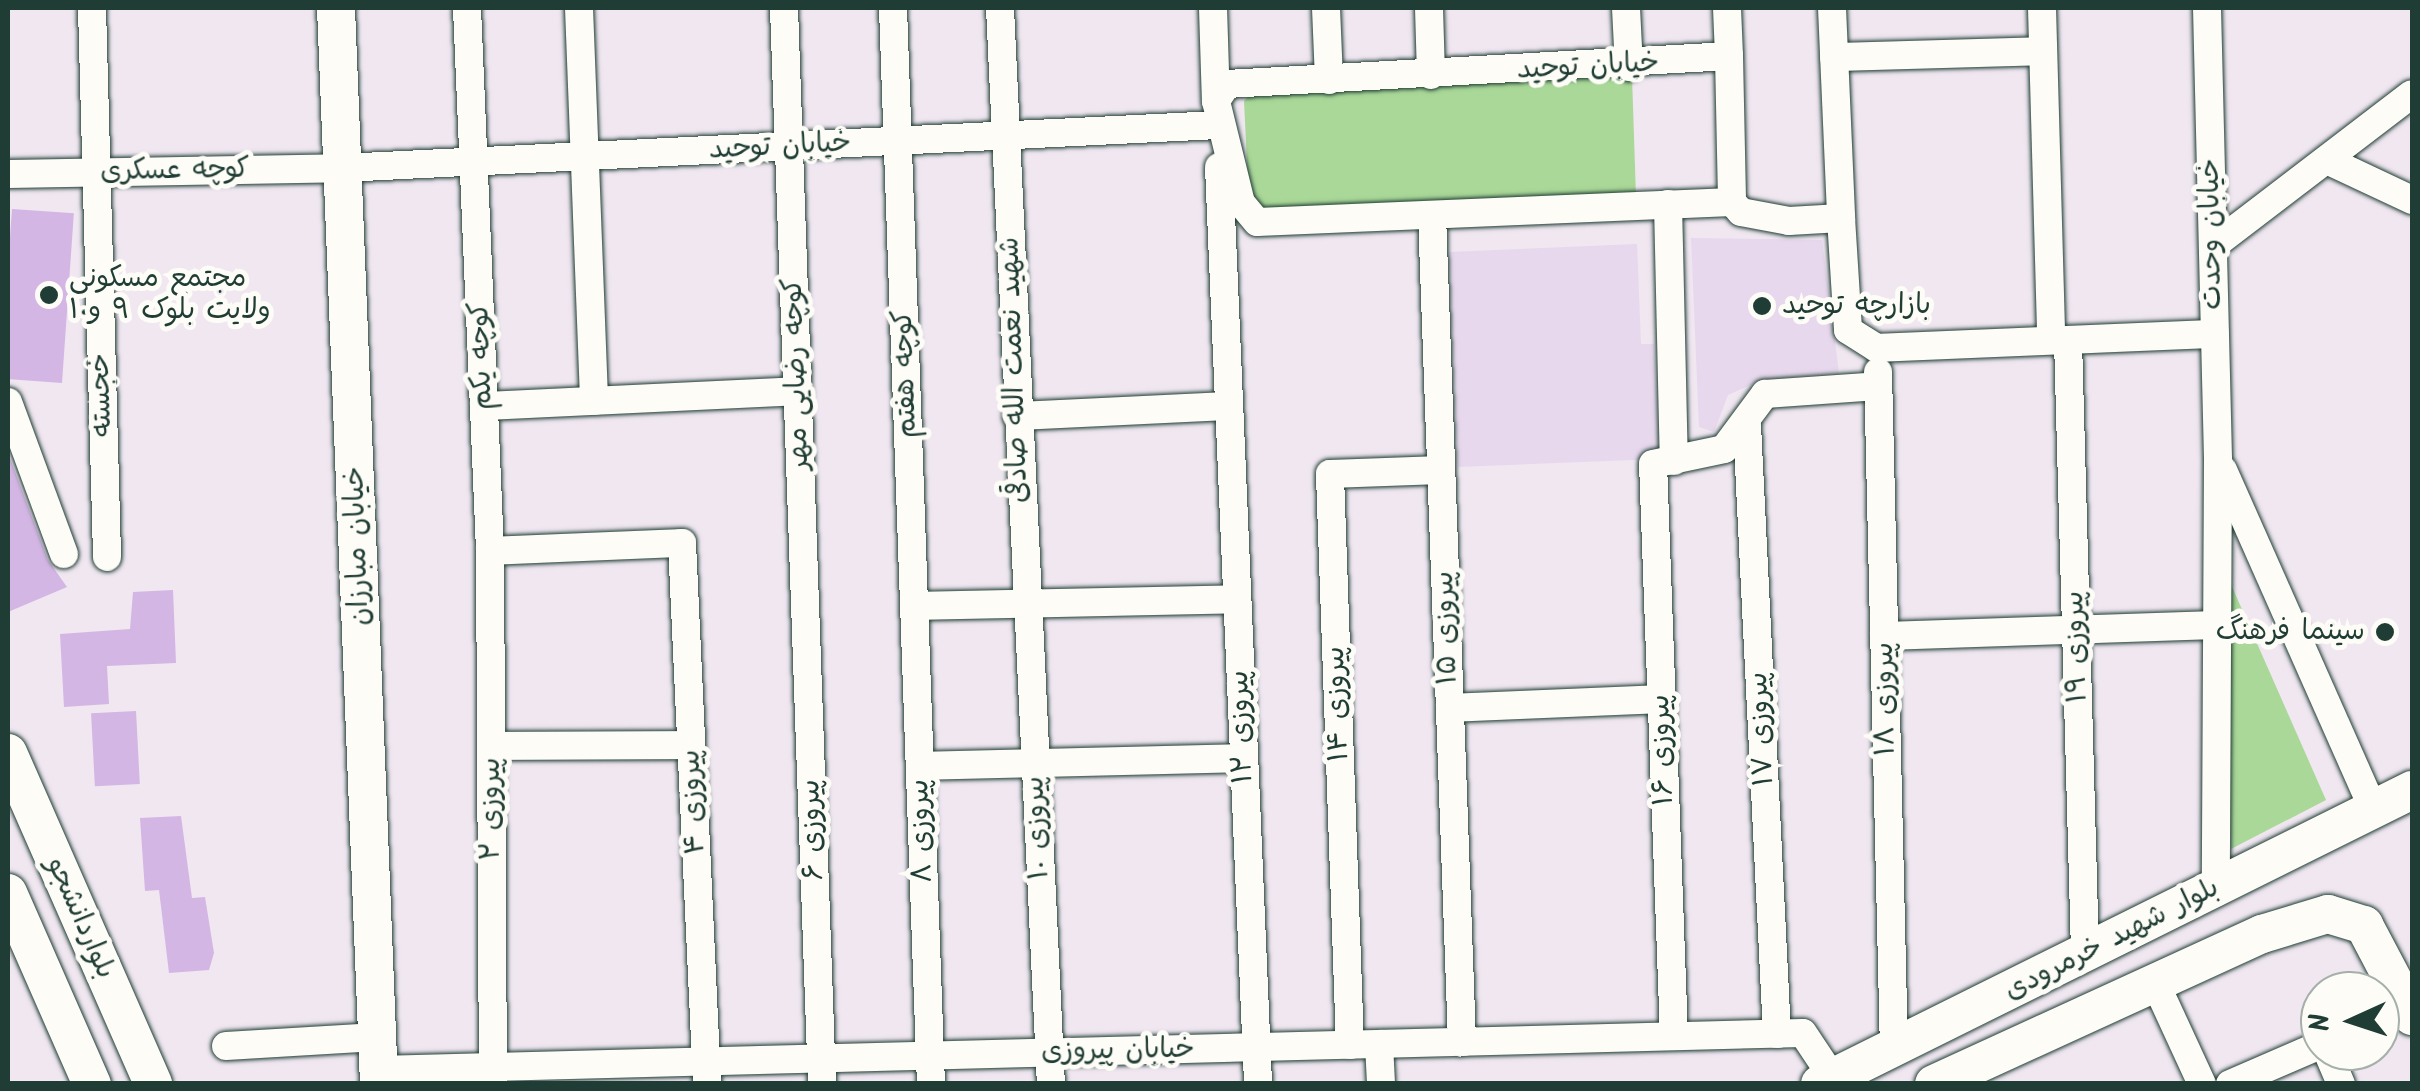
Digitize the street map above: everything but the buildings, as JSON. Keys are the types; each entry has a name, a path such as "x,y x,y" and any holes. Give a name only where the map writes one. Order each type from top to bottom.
{"main road":[{"name":"خیابان مبارزان","path":"336,8 378,1063"},
{"name":"بلواردانشجو","path":"8,754 153,1084"},
{"name":"بلوار شهید خرمرودی","path":"1826,1081 2216,888 2400,802"},
{"name":"بلواردانشجو","path":"8,893 92,1084"},
{"name":"بلوار شهید خرمرودی","path":"1934,1084 2155,982 2328,914 2364,925 2412,1016"}],"street":[{"name":"خجسته","path":"92,8 107,557"},
{"name":"کوچه یکم","path":"467,8 490,551"},
{"path":"579,8 594,401"},
{"name":"کوچه رضایی مهر","path":"784,8 805,601"},
{"name":"کوچه هفتم","path":"893,8 914,606"},
{"name":"شهید نعمت الله صادقی","path":"1000,8 1025,604"},
{"path":"1213,8 1217,113 1241,204 1257,222 1732,202"},
{"path":"1326,8 1329,80"},
{"path":"1428,8 1431,76"},
{"path":"1626,8 1628,67"},
{"path":"1727,8 1732,202 1740,212 1788,221 1841,218"},
{"path":"1832,8 1848,330 1877,348 2215,334"},
{"name":"پیروزی ۱۹","path":"2042,8 2076,630 2086,954"},
{"name":"خیابان وحدت","path":"2207,8 2218,460 2216,888"},
{"path":"1834,57 2043,51"},
{"name":"خیابان توحید","path":"342,168 1006,136 1217,113 1227,84 1628,67 1729,56"},
{"path":"2213,246 2412,94"},
{"name":"پیروزی ۱۲","path":"1217,113 1258,1084"},
{"path":"2329,161 2412,200"},
{"name":"کوچه عسکری","path":"8,174 342,168"},
{"name":"پیروزی ۱۶","path":"1668,204 1661,699 1674,1036"},
{"name":"پیروزی ۱۵","path":"1432,214 1462,1042"},
{"name":"پیروزی ۱۸","path":"1877,348 1894,1050"},
{"path":"1663,463 1724,449 1747,424 1765,394 1878,386"},
{"path":"484,406 798,391"},
{"path":"8,402 64,554"},
{"path":"1017,416 1229,406"},
{"name":"پیروزی ۱۷","path":"1747,424 1777,1034"},
{"name":"خیابان وحدت","path":"2218,460 2400,802"},
{"name":"پیروزی ۱۴","path":"1350,1044 1330,474 1441,470"},
{"name":"پیروزی ۴","path":"490,551 682,543 706,1072"},
{"name":"پیروزی ۲","path":"490,551 492,1075"},
{"path":"914,606 1237,599"},
{"name":"پیروزی ۶","path":"805,601 822,1071"},
{"name":"پیروزی ۱۰","path":"1025,604 1052,1084"},
{"name":"پیروزی ۸","path":"914,606 930,1070"},
{"path":"1884,636 2217,625"},
{"path":"1450,708 1661,699"},
{"path":"492,746 692,744"},
{"path":"920,766 1244,758"},
{"path":"2155,982 2202,1084"},
{"name":"خیابان پیروزی","path":"226,1046 492,1075 930,1070 1050,1052 1803,1033 1826,1081"},
{"path":"1380,1044 1381,1084"},
{"path":"2230,1084 2300,1054"}],"shaded area":[{"name":"بازارچه توحید","path":"1691,238 1822,240 1839,373 1764,379 1728,395 1714,432 1699,427"},
{"path":"1637,244 1641,344 1654,344 1659,459 1458,467 1449,252"}],"green space":[{"path":"1632,76 1636,197 1258,215 1249,205 1244,101 1253,92"},
{"path":"2226,573 2326,800 2231,849"}],"place":[{"name":"مجتمع مسکونی ولایت بلوک ۹ و۱۰","path":"49,295"},
{"name":"بازارچه توحید","path":"1762,306"},
{"name":"سینما فرهنگ","path":"2385,632"}]}
